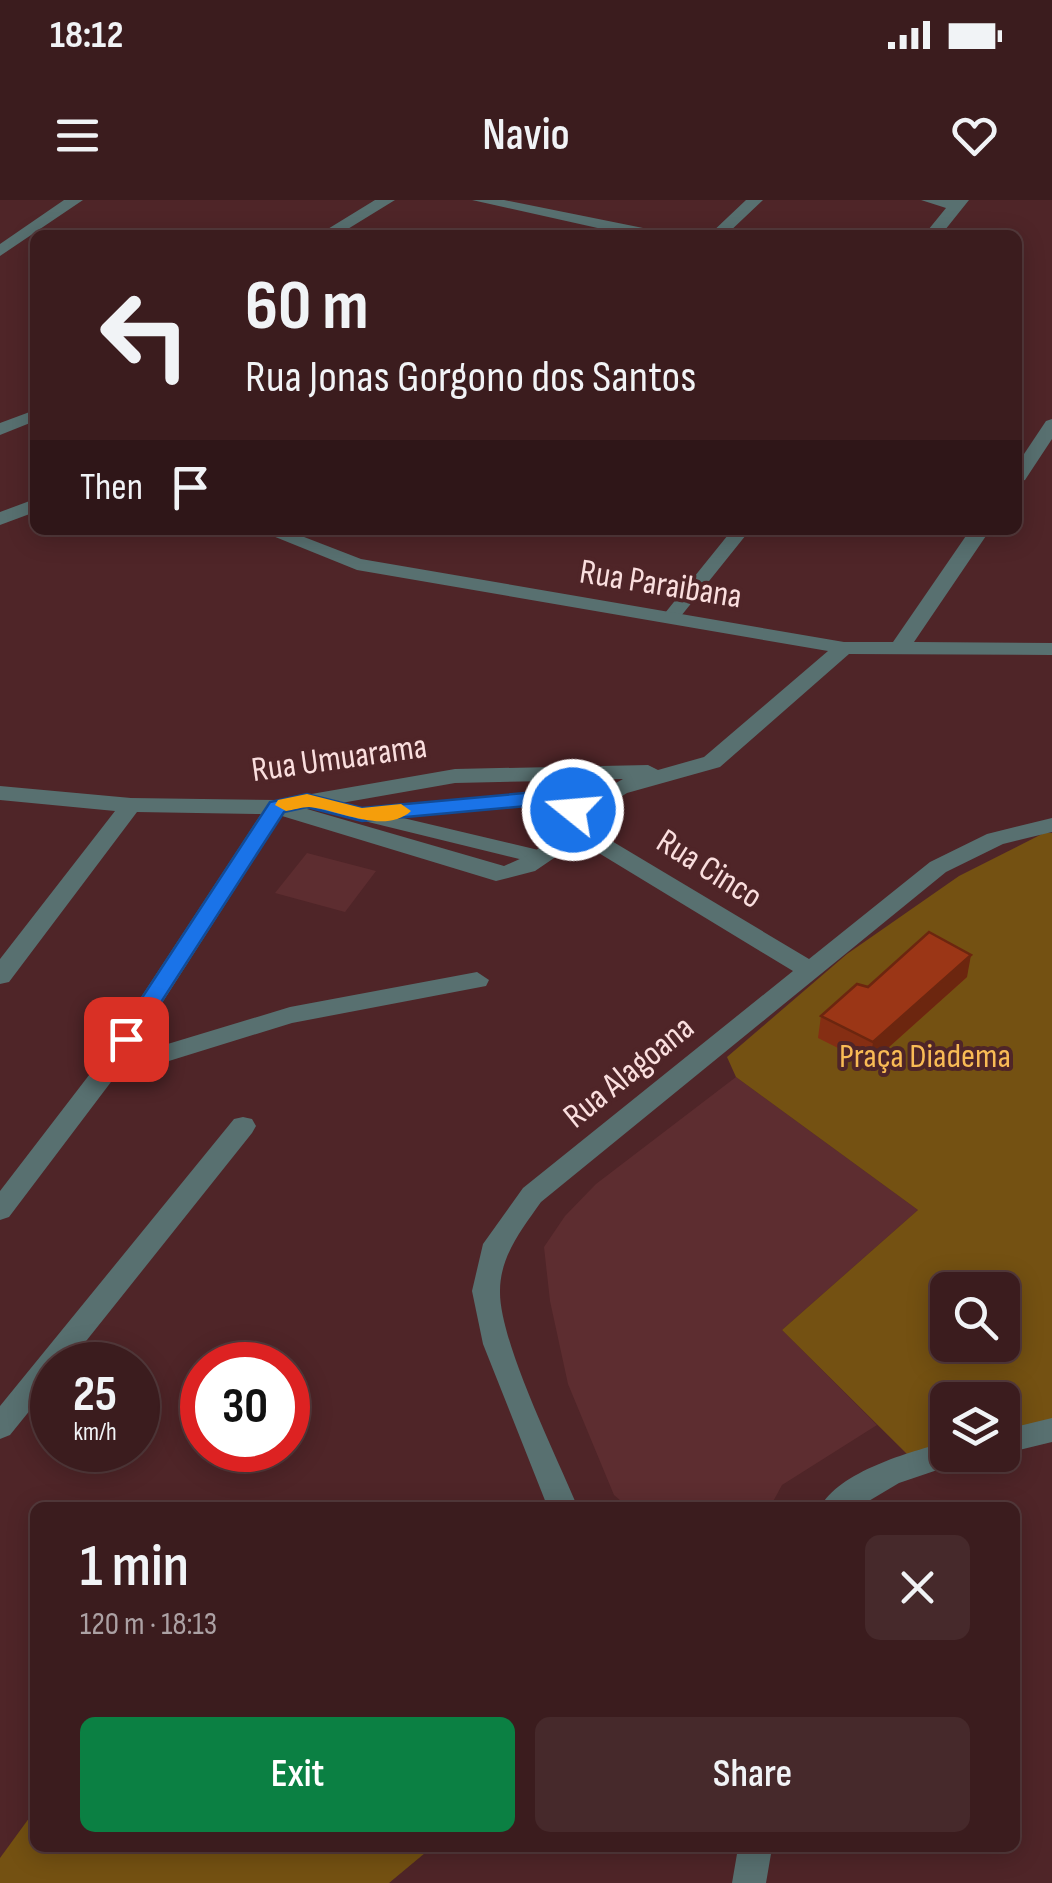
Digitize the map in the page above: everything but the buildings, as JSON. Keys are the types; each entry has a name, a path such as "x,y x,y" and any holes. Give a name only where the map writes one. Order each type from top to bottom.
{"street":[{"path":"31,230 76,200"},
{"path":"336,230 387,200"},
{"path":"480,200 628,230"},
{"path":"723,230 756,200"},
{"path":"929,200 958,203"},
{"path":"936,230 958,203"},
{"path":"0,251 30,231"},
{"path":"0,428 30,417"},
{"path":"1022,470 1052,425"},
{"path":"0,520 30,507"},
{"name":"Rua Paraibana","path":"281,535 357,564 844,648 1052,649"},
{"path":"898,650 977,535"},
{"path":"0,1210 104,1072 277,807 496,874 514,874 577,830 583,814 612,792 712,762 844,648"},
{"path":"555,772 569,796 577,830"},
{"name":"Rua Umuarama","path":"5,800 277,807 454,776 688,772"},
{"path":"0,976 131,805"},
{"name":"Rua Alagoana","path":"561,1502 496,1344 486,1291 497,1244 532,1195 938,867 995,839 1052,826"},
{"name":"Rua Cinco","path":"577,830 808,970"},
{"path":"104,1072 290,1015 476,980"},
{"path":"0,1427 244,1126"},
{"path":"1020,1438 1052,1430"},
{"path":"842,1502 862,1485 930,1458"},
{"path":"749,1883 754,1852"}],"lane":[{"path":"671,617 737,535"},
{"path":"362,814 569,796"},
{"path":"307,800 540,857"}],"shaded area":[{"path":"307,853 376,871 345,912 275,893"},
{"path":"736,1077 918,1210 782,1330 877,1425 782,1485 773,1502 622,1502 614,1495 568,1384 550,1301 544,1247 565,1216 596,1184"}],"green space":[{"name":"Praça Diadema","path":"1044,833 1052,833 1052,1424 1020,1432 1020,1382 930,1382 930,1451 908,1455 782,1330 918,1210 736,1077 727,1057 847,954 959,876"},
{"path":"30,1817 30,1852 426,1852 389,1883 0,1883 0,1858"}],"slow traffic":[{"path":"286,805 307,800 362,814 401,811"}],"route":[{"path":"126,1039 277,807 307,800 362,814 569,796 573,810"}]}
